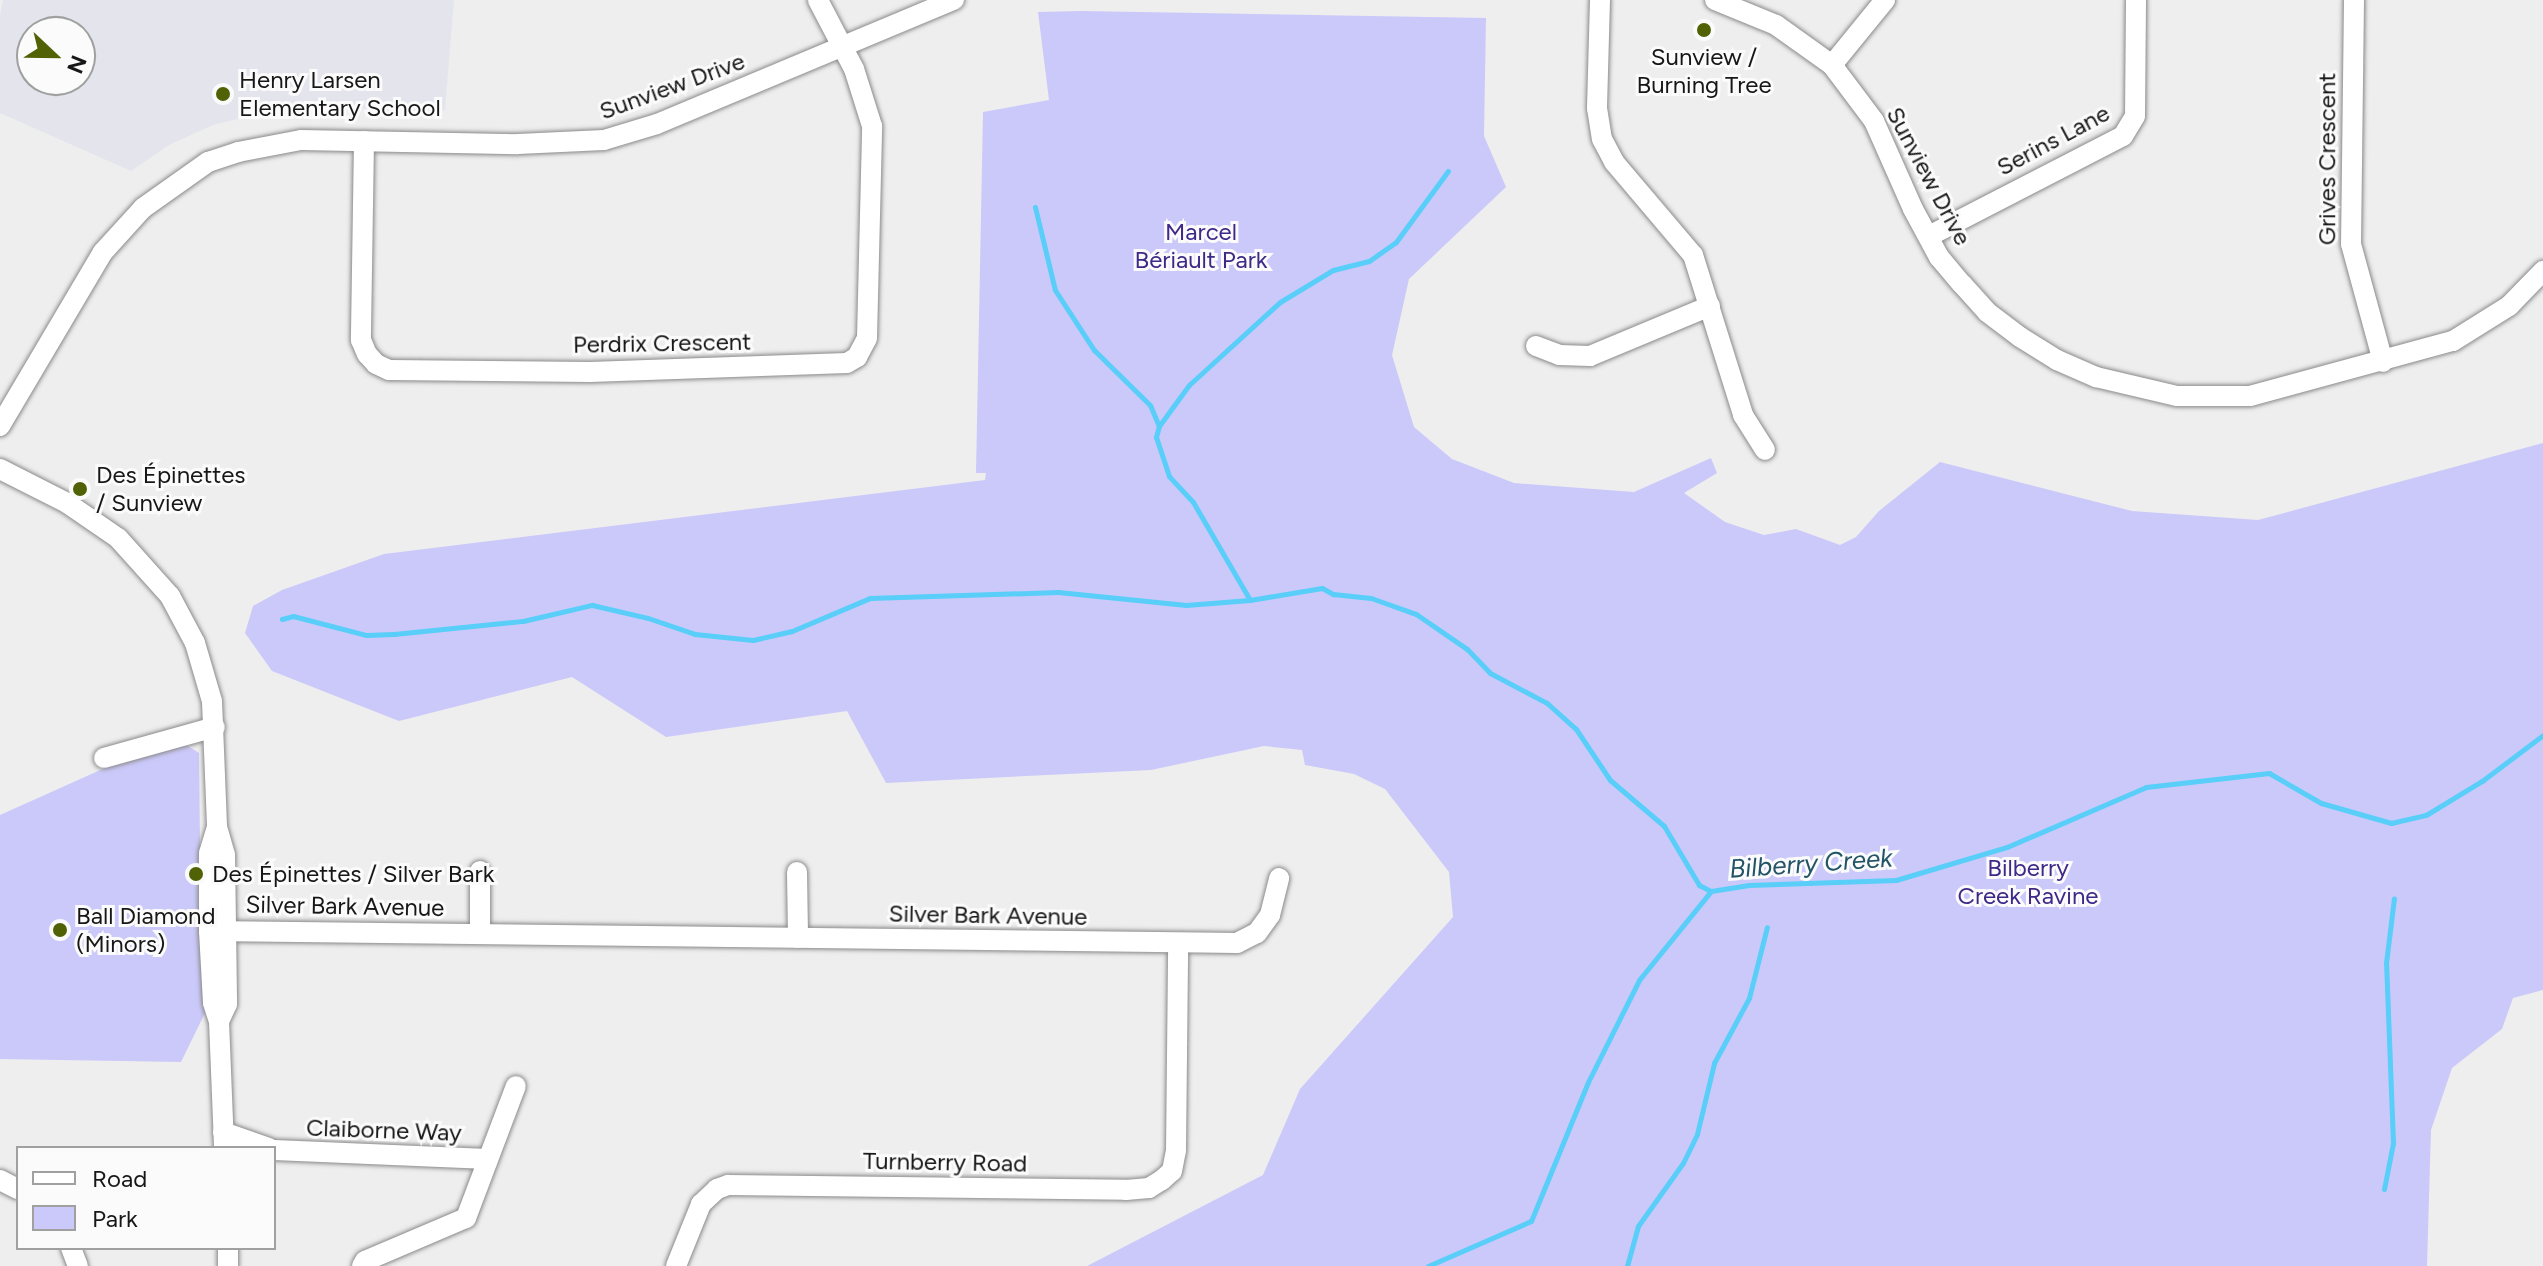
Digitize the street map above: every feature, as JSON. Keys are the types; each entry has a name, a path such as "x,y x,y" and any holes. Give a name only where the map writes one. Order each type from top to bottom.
{"street":[{"path":"818,0 842,46"},
{"name":"Sunview Drive","path":"0,426 103,252 125,225 162,193 208,162 238,152 301,140 577,144 604,140 657,124 954,0"},
{"path":"1600,0 1597,108 1602,139 1614,162 1693,255 1743,415 1765,450"},
{"name":"Sunview Drive","path":"1715,0 1776,25 1832,65 1874,121 1939,257 2003,325 2076,369 2136,389 2177,396 2250,396 2383,362 2441,345 2476,329 2509,306 2543,271"},
{"path":"1832,65 1885,0"},
{"name":"Serins Lane","path":"1929,236 2123,136 2135,116 2136,0"},
{"name":"Grives Crescent","path":"2354,0 2351,244 2383,362"},
{"name":"Perdrix Crescent","path":"364,141 361,340 376,364 389,370 590,372 847,363 857,357 867,338 872,126 870,111 842,46"},
{"path":"1536,346 1559,355 1590,356 1710,306"},
{"path":"0,469 96,520 138,556 186,623 195,643 212,701 215,727 217,827 209,853 218,931 213,1003 219,1021 224,1140"},
{"path":"104,758 215,727"},
{"name":"Silver Bark Avenue","path":"480,871 480,934"},
{"path":"797,872 798,938"},
{"name":"Silver Bark Avenue","path":"218,931 1178,945 1237,943 1257,933 1270,915 1279,878"},
{"name":"Turnberry Road","path":"676,1266 701,1204 717,1189 728,1185 1021,1190 1149,1188 1172,1171 1175,1161 1178,945"},
{"name":"Claiborne Way","path":"362,1266 365,1261 466,1218 516,1086"},
{"name":"Claiborne Way","path":"224,1140 251,1146"},
{"name":"Claiborne Way","path":"276,1151 488,1159"}],"shaded area":[{"name":"Henry Larsen Elementary School","path":"3,0 454,0 445,110 285,107 213,125 169,145 131,171 0,113 0,16"}],"green space":[{"name":"Bilberry Creek Ravine","path":"1038,12 1486,18 1484,136 1506,187 1409,279 1392,355 1414,427 1452,459 1514,483 1634,492 1711,458 1717,473 1684,493 1725,522 1764,535 1796,529 1840,545 1856,537 1879,511 1940,462 2132,511 2258,520 2543,443 2543,990 2513,998 2502,1029 2452,1068 2431,1130 2427,1266 1087,1266 1263,1175 1300,1089 1453,917 1449,872 1385,789 1354,774 1305,765 1302,750 1264,746 1151,770 886,783 847,711 666,737 572,677 399,721 272,671 245,633 253,606 282,590 384,554 985,480 986,473 976,473 983,112 1049,100"},
{"path":"174,737 199,753 205,1013 181,1062 0,1059 0,815"}],"waterway":[{"path":"1250,600 1193,502 1169,476 1156,437 1159,426 1189,385 1280,302 1333,270 1369,261 1396,242 1448,171"},
{"path":"1035,207 1055,290 1094,350 1150,405 1159,426"},
{"path":"282,619 293,616 366,635 394,634 523,621 592,605 648,618 695,634 753,640 792,631 870,598 1058,592 1186,605 1250,600 1322,588 1333,594 1371,598 1416,614 1467,649 1490,673 1547,703 1576,729 1610,780 1664,826 1699,885 1711,891"},
{"name":"Bilberry Creek","path":"1428,1266 1531,1221 1588,1082 1639,980 1711,891 1748,885 1896,880 2007,847 2146,787 2269,773 2321,803 2391,823 2426,815 2482,781 2543,735"},
{"path":"2384,1189 2393,1143 2386,963 2394,898"},
{"path":"1627,1266 1638,1226 1683,1163 1697,1134 1714,1063 1749,998 1767,927"}],"place":[{"name":"Sunview / Burning Tree","path":"1704,30"},
{"name":"Henry Larsen Elementary School","path":"223,94"},
{"name":"Des Épinettes / Sunview","path":"80,489"},
{"name":"Des Épinettes / Silver Bark","path":"196,874"},
{"name":"Ball Diamond (Minors)","path":"60,930"}],"park label":[{"name":"Marcel Bériault Park","path":"1201,246"}]}
